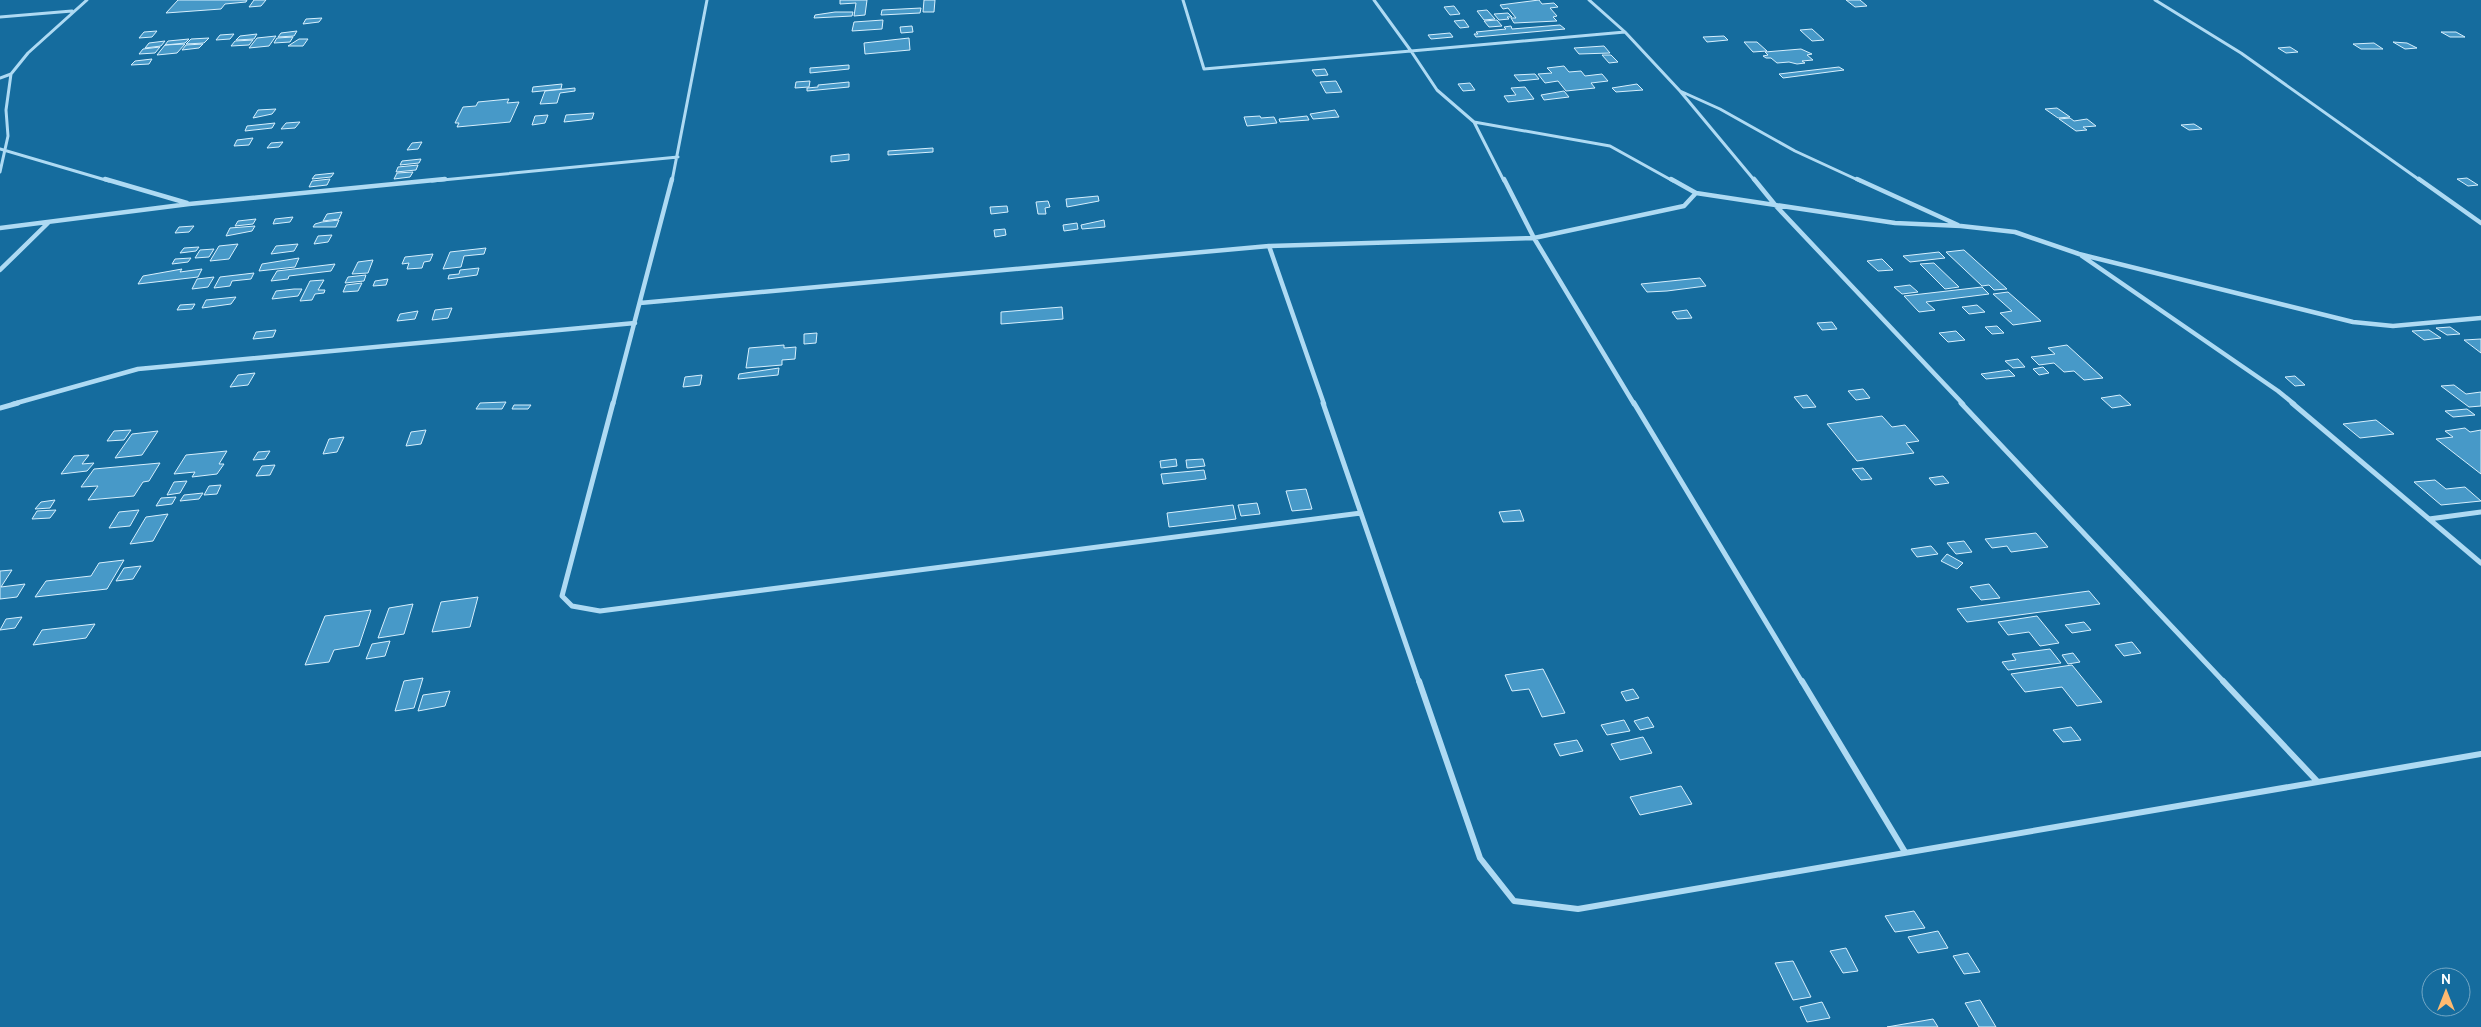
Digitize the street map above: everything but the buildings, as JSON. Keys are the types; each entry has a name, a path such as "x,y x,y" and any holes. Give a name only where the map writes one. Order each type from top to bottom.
{"street":[{"path":"0,78 11,74 28,53 72,11 87,0"},
{"path":"707,0 678,156 562,596 572,606 600,610 1361,513"},
{"path":"1183,0 1204,69 1624,32"},
{"path":"1374,0 1437,90 1474,122 1534,238 1905,852"},
{"path":"1589,0 1624,32 1680,91 1776,206 2316,780"},
{"path":"2156,0 2241,53 2481,223"},
{"path":"0,17 72,11"},
{"path":"0,172 2,150 8,136 6,110 11,74"},
{"path":"1680,91 1720,109 1804,155 1961,226"},
{"path":"1474,122 1610,146 1696,193 1895,223 1961,226 2015,232 2079,254 2304,312 2353,322 2393,326 2481,318"},
{"path":"2,150 189,204"},
{"path":"0,228 189,204 678,156"},
{"path":"640,303 1269,246 1534,238 1684,206 1696,193"},
{"path":"0,270 48,222"},
{"path":"1269,246 1480,858 1514,901 1578,909 2316,780 2481,754"},
{"path":"2079,254 2278,391 2481,563"},
{"path":"0,408 138,369 634,323"},
{"path":"2429,519 2481,512"}]}
